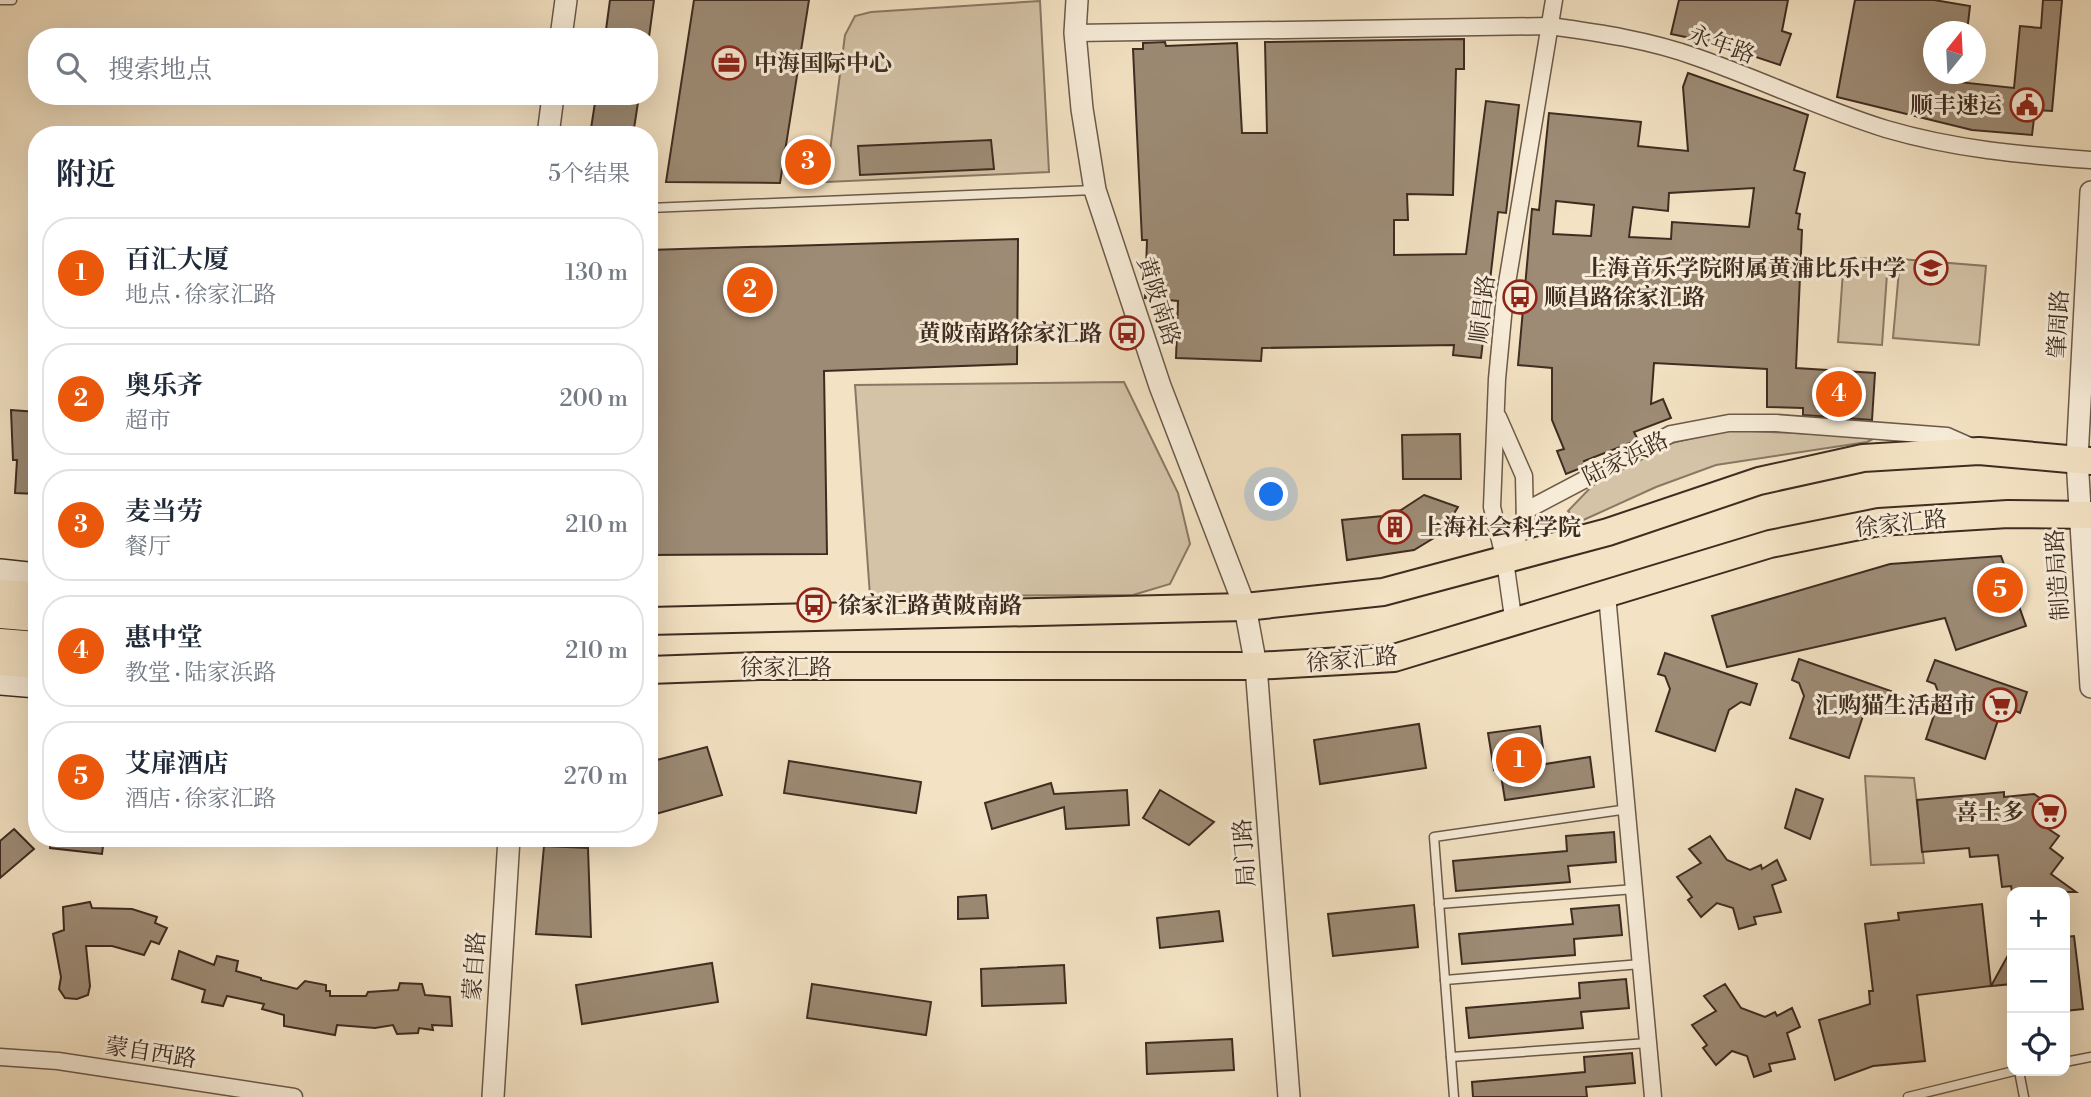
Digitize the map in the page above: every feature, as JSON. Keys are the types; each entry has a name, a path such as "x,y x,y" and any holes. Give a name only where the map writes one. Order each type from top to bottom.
{"main road":[{"path":"658,621 1245,607 1384,592 1608,531 1759,481 1863,458 1979,451 2084,460"},
{"name":"徐家汇路","path":"658,670 759,666 1256,666 1394,658 1514,624 1770,544 1879,522 2007,514 2085,515"},
{"path":"0,571 28,574"},
{"path":"0,593 28,595"},
{"path":"0,615 28,617"},
{"path":"0,642 28,644"},
{"path":"0,662 28,664"},
{"path":"0,683 28,685"}],"street":[{"path":"562,28 566,0"},
{"name":"黄陂南路","path":"1077,0 1075,33 1082,109 1095,190 1160,386 1245,607"},
{"name":"顺昌路","path":"1514,624 1505,561 1492,507 1496,412 1505,295 1554,0"},
{"name":"永年路","path":"1075,33 1550,26 1621,35 1695,56 1815,104 1936,142 1988,152 2091,160"},
{"path":"549,126 553,105"},
{"name":"肇周路","path":"2084,460 2091,192"},
{"path":"1496,412 1524,476 1525,524 1505,561"},
{"name":"陆家浜路","path":"1525,511 1671,434 1729,423 1776,423 1947,436 1979,451"},
{"name":"制造局路","path":"2084,460 2091,687"},
{"path":"1607,595 1653,1097"},
{"name":"局门路","path":"1245,607 1256,666 1289,1097"},
{"name":"蒙自路","path":"493,1097 508,847"},
{"name":"蒙自西路","path":"0,1057 58,1061 294,1097"}],"lane":[{"path":"0,0 12,0"},
{"path":"658,208 1095,190"},
{"path":"1454,1097 1434,837 1628,809"},
{"path":"1439,904 1635,889"},
{"path":"1445,980 1642,964"},
{"path":"1451,1058 1648,1044"},
{"path":"2070,1061 2091,1057"},
{"path":"1908,1097 2007,1073"},
{"path":"2018,1076 2024,1097"}],"shaded area":[{"path":"1040,1 1049,172 826,182 845,35 855,16 871,12"},
{"path":"1844,257 1888,260 1882,345 1838,342"},
{"path":"1900,259 1986,266 1979,345 1893,338"},
{"path":"1124,382 1178,493 1190,544 1170,584 1133,595 870,596 855,385"},
{"path":"1730,430 1877,437 1867,442 1716,465 1656,487 1579,522 1568,511 1593,485 1671,443"},
{"path":"1865,776 1914,778 1924,863 1871,865"}],"building":[{"path":"610,0 654,0 650,28 606,28"},
{"path":"694,0 809,0 780,183 666,182"},
{"path":"1679,0 1788,0 1782,31 1791,34 1780,65 1714,43 1671,34"},
{"path":"1855,0 1934,0 1970,6 1968,21 1923,21 1923,84 1977,84 2014,88 2020,26 2041,28 2043,0 2062,0 2052,111 2035,110 2032,135 1972,130 1837,97"},
{"path":"1464,39 1464,69 1456,69 1453,195 1407,194 1408,220 1394,220 1394,255 1466,254 1486,101 1519,105 1506,213 1498,212 1481,358 1453,355 1454,345 1262,348 1261,361 1176,358 1178,301 1145,298 1147,240 1142,240 1133,49 1143,49 1143,43 1165,42 1166,46 1237,43 1242,133 1267,133 1265,42"},
{"path":"1688,73 1808,115 1794,170 1805,173 1796,213 1800,214 1798,229 1802,230 1796,368 1875,373 1872,420 1803,415 1803,408 1767,407 1767,369 1654,363 1651,404 1663,399 1671,418 1634,432 1638,440 1584,461 1586,466 1566,474 1557,451 1564,449 1552,420 1552,368 1518,365 1532,209 1539,210 1549,113 1641,122 1638,146 1688,151 1683,87","holes":["1754,188 1749,227 1672,222 1671,239 1629,237 1633,207 1668,211 1669,193","1556,201 1594,205 1591,236 1553,234"]},
{"path":"595,105 638,105 634,126 591,126"},
{"path":"991,140 994,169 860,175 858,146"},
{"path":"1018,239 1017,364 824,371 827,554 658,555 658,250"},
{"path":"11,410 28,411 28,494 15,493 17,460 13,460"},
{"path":"1460,434 1461,479 1403,479 1402,435"},
{"name":"上海社会科学院","path":"1424,495 1458,507 1442,533 1414,550 1347,560 1342,520 1383,516 1401,510"},
{"path":"2001,556 2026,626 1956,650 1945,618 1727,667 1712,616 1890,564"},
{"path":"1665,653 1757,684 1750,705 1741,702 1729,710 1715,751 1656,731 1670,689 1665,676 1658,674"},
{"path":"1799,659 1891,691 1884,712 1875,709 1863,716 1849,758 1790,738 1804,696 1799,683 1792,680"},
{"path":"1935,660 2027,692 2020,713 2011,709 1999,717 1985,759 1926,739 1940,697 1935,684 1927,681"},
{"path":"1419,724 1426,768 1320,784 1314,740"},
{"path":"1540,726 1545,764 1590,757 1594,787 1505,800 1500,769 1494,770 1488,733"},
{"path":"707,747 722,795 658,813 658,760"},
{"path":"789,761 921,782 916,813 784,793"},
{"path":"1051,783 1054,794 1127,790 1129,825 1066,829 1064,807 992,829 985,803"},
{"path":"1796,789 1823,799 1810,839 1785,828"},
{"path":"1160,790 1214,822 1189,845 1143,818"},
{"path":"2004,792 2004,797 2034,794 2056,809 2044,826 2059,836 2050,848 2063,858 2051,874 2069,887 2002,887 1998,855 1970,857 1969,848 1922,852 1917,800"},
{"path":"14,829 28,843 28,847 34,849 0,878 0,841"},
{"path":"1614,832 1616,862 1568,866 1570,882 1456,891 1453,861 1567,851 1566,836"},
{"path":"1710,836 1727,860 1750,870 1761,865 1762,869 1777,860 1786,880 1772,885 1781,912 1754,917 1756,924 1739,929 1733,908 1717,903 1701,917 1688,900 1692,897 1677,877 1701,863 1689,849"},
{"path":"50,847 103,847 102,854"},
{"path":"544,847 588,848 591,937 536,934"},
{"path":"986,895 988,918 958,919 958,897"},
{"path":"90,902 92,908 132,909 157,917 155,923 167,928 159,944 151,941 144,955 112,946 86,946 90,986 88,995 77,999 65,998 59,989 61,977 53,934 64,930 63,907"},
{"path":"1982,904 1991,986 1917,995 1925,1061 1873,1066 1835,1080 1819,1020 1870,1004 1869,991 1873,991 1865,924 1899,920 1898,913"},
{"path":"1414,905 1418,947 1333,956 1328,914"},
{"path":"1619,905 1622,935 1574,939 1575,955 1462,964 1459,934 1573,924 1571,909"},
{"path":"1219,911 1223,941 1160,948 1157,918"},
{"path":"2070,936 2074,936 2083,1009 2070,1010 2070,950"},
{"path":"179,951 214,965 217,956 238,961 236,971 297,989 305,981 326,985 330,996 366,996 368,992 398,990 400,983 422,984 425,995 450,997 452,1026 432,1025 433,1030 419,1028 418,1033 397,1034 393,1025 375,1028 337,1025 335,1035 284,1026 284,1015 262,1009 264,1004 227,996 223,1006 202,1002 205,990 172,979"},
{"path":"2007,957 2007,984 1991,986"},
{"path":"712,963 718,1002 582,1024 576,985"},
{"path":"1064,965 1066,1003 982,1006 981,969"},
{"path":"1626,979 1629,1008 1581,1012 1583,1028 1469,1038 1466,1008 1580,998 1579,983"},
{"path":"812,984 931,1002 926,1035 807,1018"},
{"path":"1725,984 1741,1008 1765,1017 1775,1012 1777,1016 1792,1008 1800,1027 1787,1033 1795,1059 1769,1064 1771,1071 1754,1077 1747,1056 1732,1051 1716,1065 1703,1048 1707,1045 1692,1025 1716,1011 1704,996"},
{"path":"1232,1039 1234,1070 1147,1074 1146,1043"},
{"path":"1632,1053 1635,1083 1586,1087 1587,1097 1473,1097 1472,1082 1585,1072 1584,1057"}],"place":[{"name":"中海国际中心","path":"729,63"},
{"name":"顺丰速运","path":"2027,105"},
{"name":"麦当劳","path":"808,162"},
{"name":"上海音乐学院附属黄浦比乐中学","path":"1931,268"},
{"name":"奥乐齐","path":"750,290"},
{"name":"顺昌路徐家汇路","path":"1520,297"},
{"name":"黄陂南路徐家汇路","path":"1127,333"},
{"name":"惠中堂","path":"1839,394"},
{"name":"上海社会科学院","path":"1395,527"},
{"name":"艾扉酒店","path":"2000,590"},
{"name":"徐家汇路黄陂南路","path":"814,605"},
{"name":"汇购猫生活超市","path":"2000,705"},
{"name":"百汇大厦","path":"1519,760"},
{"name":"喜士多","path":"2049,812"}]}
